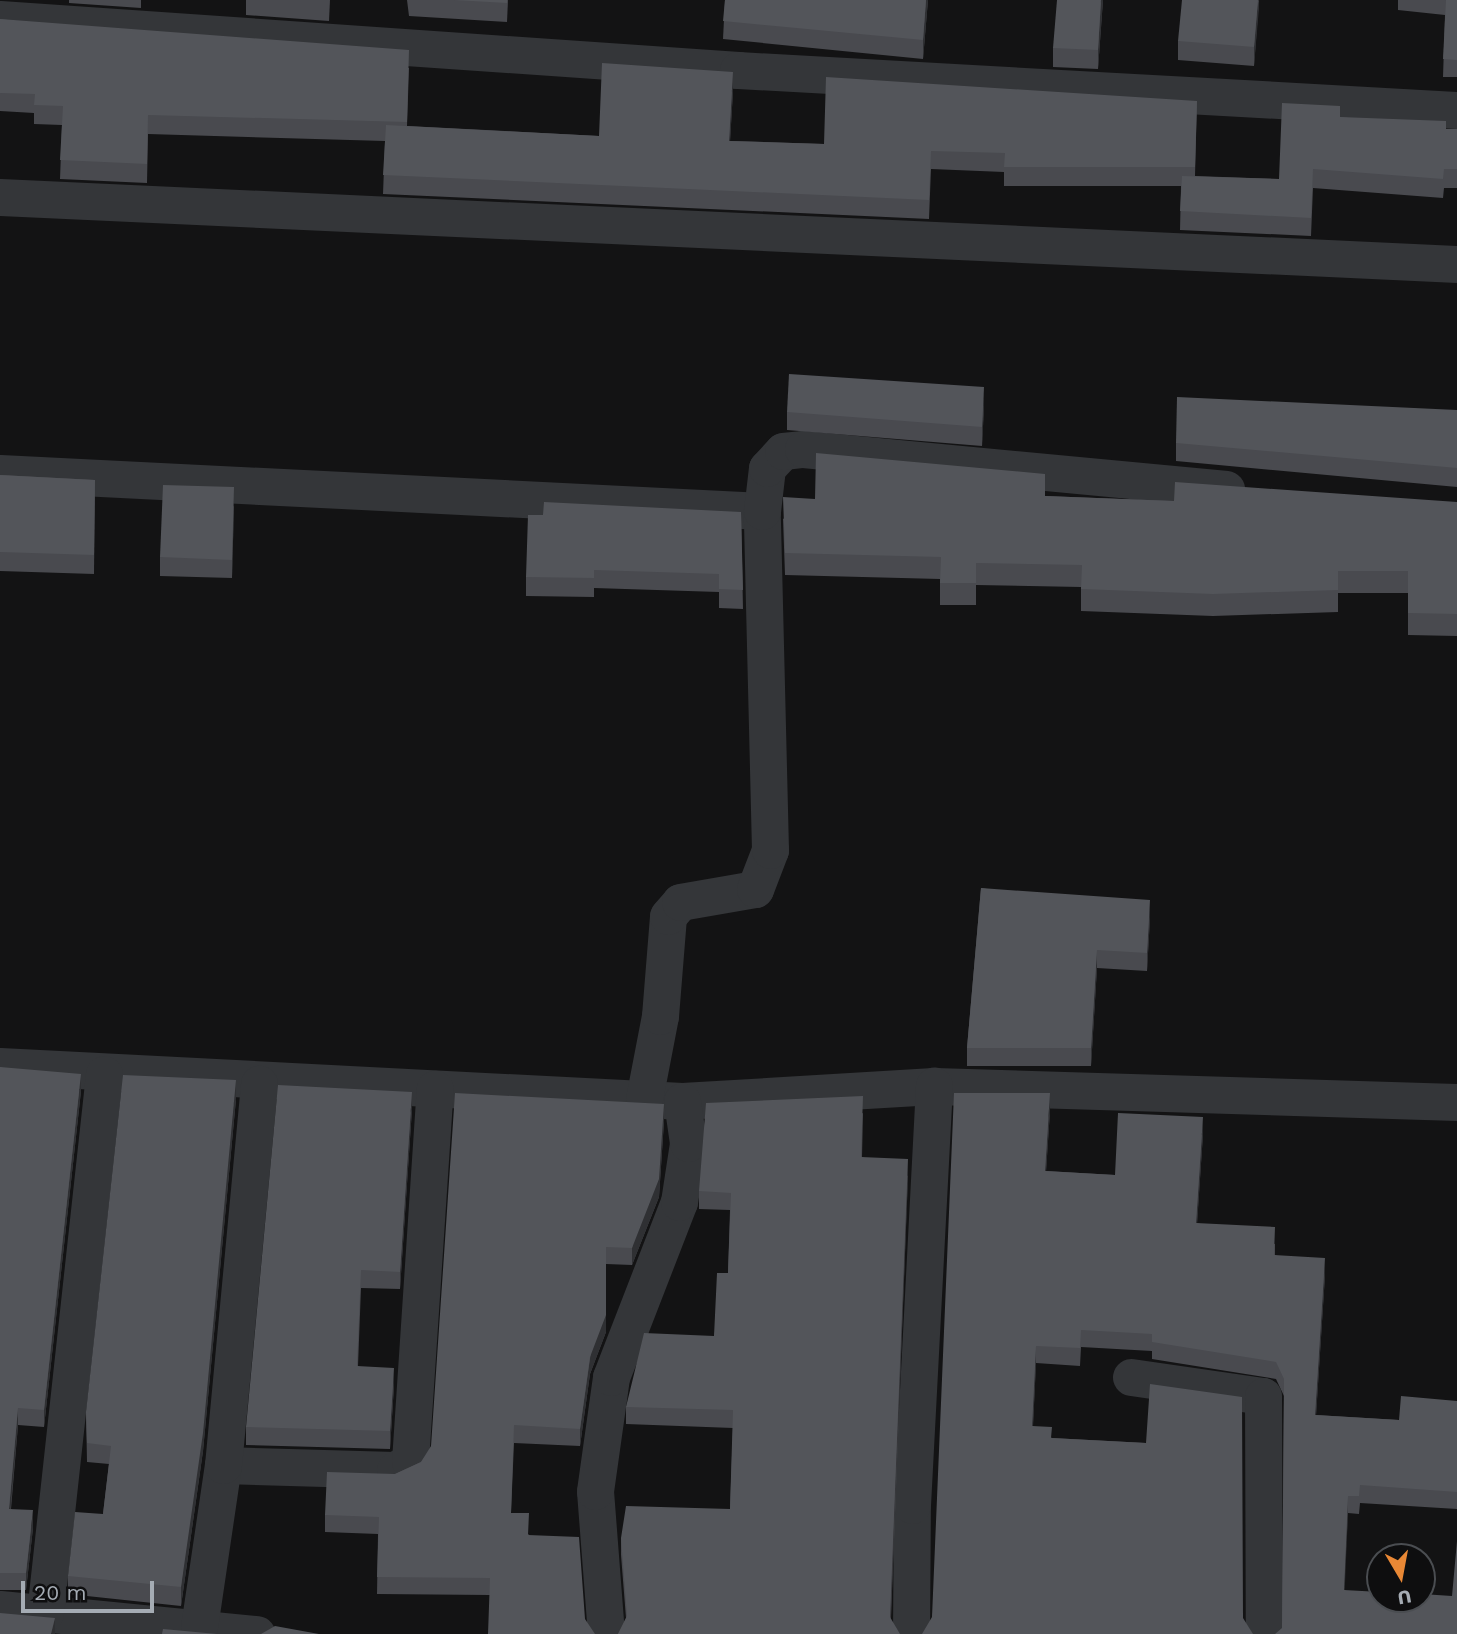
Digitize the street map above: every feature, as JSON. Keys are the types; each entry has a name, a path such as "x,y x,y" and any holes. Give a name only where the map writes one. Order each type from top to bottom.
{"street":[{"path":"0,19 738,70 1457,110"},
{"path":"0,197 1457,264"},
{"path":"644,1099 660,1016 667,916 680,902 755,889 769,850 762,511 767,468 783,451 803,449 1263,492"},
{"path":"0,473 762,511"},
{"path":"0,1066 259,1084 682,1101 934,1086 1457,1102"},
{"path":"44,1613 104,1074"},
{"path":"199,1627 223,1465 259,1084"},
{"path":"911,1634 912,1505 934,1086"},
{"path":"223,1465 395,1470 410,1461 435,1089"},
{"path":"606,1634 595,1490 611,1377 679,1202 688,1143 682,1101"},
{"path":"1131,1377 1264,1396 1264,1634"},
{"path":"0,1609 257,1634"}],"building":[{"path":"454,0 507,0 507,3"},
{"path":"725,0 926,0 923,40 723,21"},
{"path":"1057,0 1101,0 1098,50 1053,48"},
{"path":"1182,0 1258,0 1254,47 1178,41"},
{"path":"1446,0 1457,0 1457,60 1443,59"},
{"path":"0,19 409,50 407,122 148,115 147,164 60,160 63,106 34,105 35,94 0,93"},
{"path":"602,63 733,72 729,141 824,144 826,77 1197,101 1195,167 1004,167 1005,153 931,151 929,200 383,175 386,125 599,136"},
{"path":"1282,103 1340,106 1340,117 1446,121 1446,129 1457,129 1457,169 1444,169 1443,179 1313,169 1311,218 1180,211 1182,176 1279,179"},
{"path":"789,374 984,387 982,427 787,412"},
{"path":"1177,397 1457,410 1457,468 1176,443"},
{"path":"816,453 1045,474 1045,496 1174,501 1175,482 1457,502 1457,614 1408,613 1408,571 1338,571 1338,590 1213,594 1081,589 1082,565 976,563 976,583 940,583 941,557 785,553 783,497 815,499"},
{"path":"0,475 95,480 94,555 0,552"},
{"path":"163,485 234,487 232,560 160,557"},
{"path":"544,502 741,512 743,590 719,589 719,574 594,570 594,578 526,577 528,515 543,515"},
{"path":"981,888 1150,900 1147,953 1097,950 1091,1048 967,1048"},
{"path":"0,1067 81,1074 44,1410 18,1408 9,1509 33,1510 26,1573 0,1573"},
{"path":"123,1075 236,1080 203,1433 181,1587 68,1576 75,1512 103,1514 111,1446 87,1443 86,1412"},
{"path":"278,1085 412,1092 400,1272 361,1270 357,1366 394,1368 390,1431 246,1427"},
{"path":"455,1093 664,1104 659,1179 632,1248 606,1247 606,1315 590,1357 580,1429 514,1425 511,1513 529,1513 528,1535 579,1537 585,1619 595,1634 488,1634 490,1578 377,1577 379,1517 325,1515 327,1472 395,1474 421,1462 431,1446"},
{"path":"954,1093 1050,1093 1045,1171 1115,1175 1118,1113 1203,1117 1196,1223 1275,1227 1274,1255 1325,1258 1315,1415 1399,1420 1401,1396 1457,1401 1457,1492 1360,1485 1359,1496 1348,1496 1344,1590 1366,1591 1366,1613 1436,1613 1436,1595 1452,1596 1457,1541 1457,1634 1275,1634 1282,1628 1284,1379 1276,1362 1152,1342 1152,1334 1081,1330 1080,1348 1036,1346 1032,1426 1052,1427 1051,1438 1146,1443 1150,1384 1242,1397 1243,1618 1253,1634 922,1634 932,1617"},
{"path":"863,1096 861,1157 908,1159 890,1617 900,1634 618,1634 627,1616 621,1538 626,1506 730,1509 733,1410 626,1407 644,1333 714,1336 717,1273 728,1273 731,1193 699,1191 706,1103"},
{"path":"0,1613 55,1618 51,1634 0,1634"},
{"path":"275,1626 319,1634 261,1634"},
{"path":"163,1629 217,1634 162,1634"}]}
